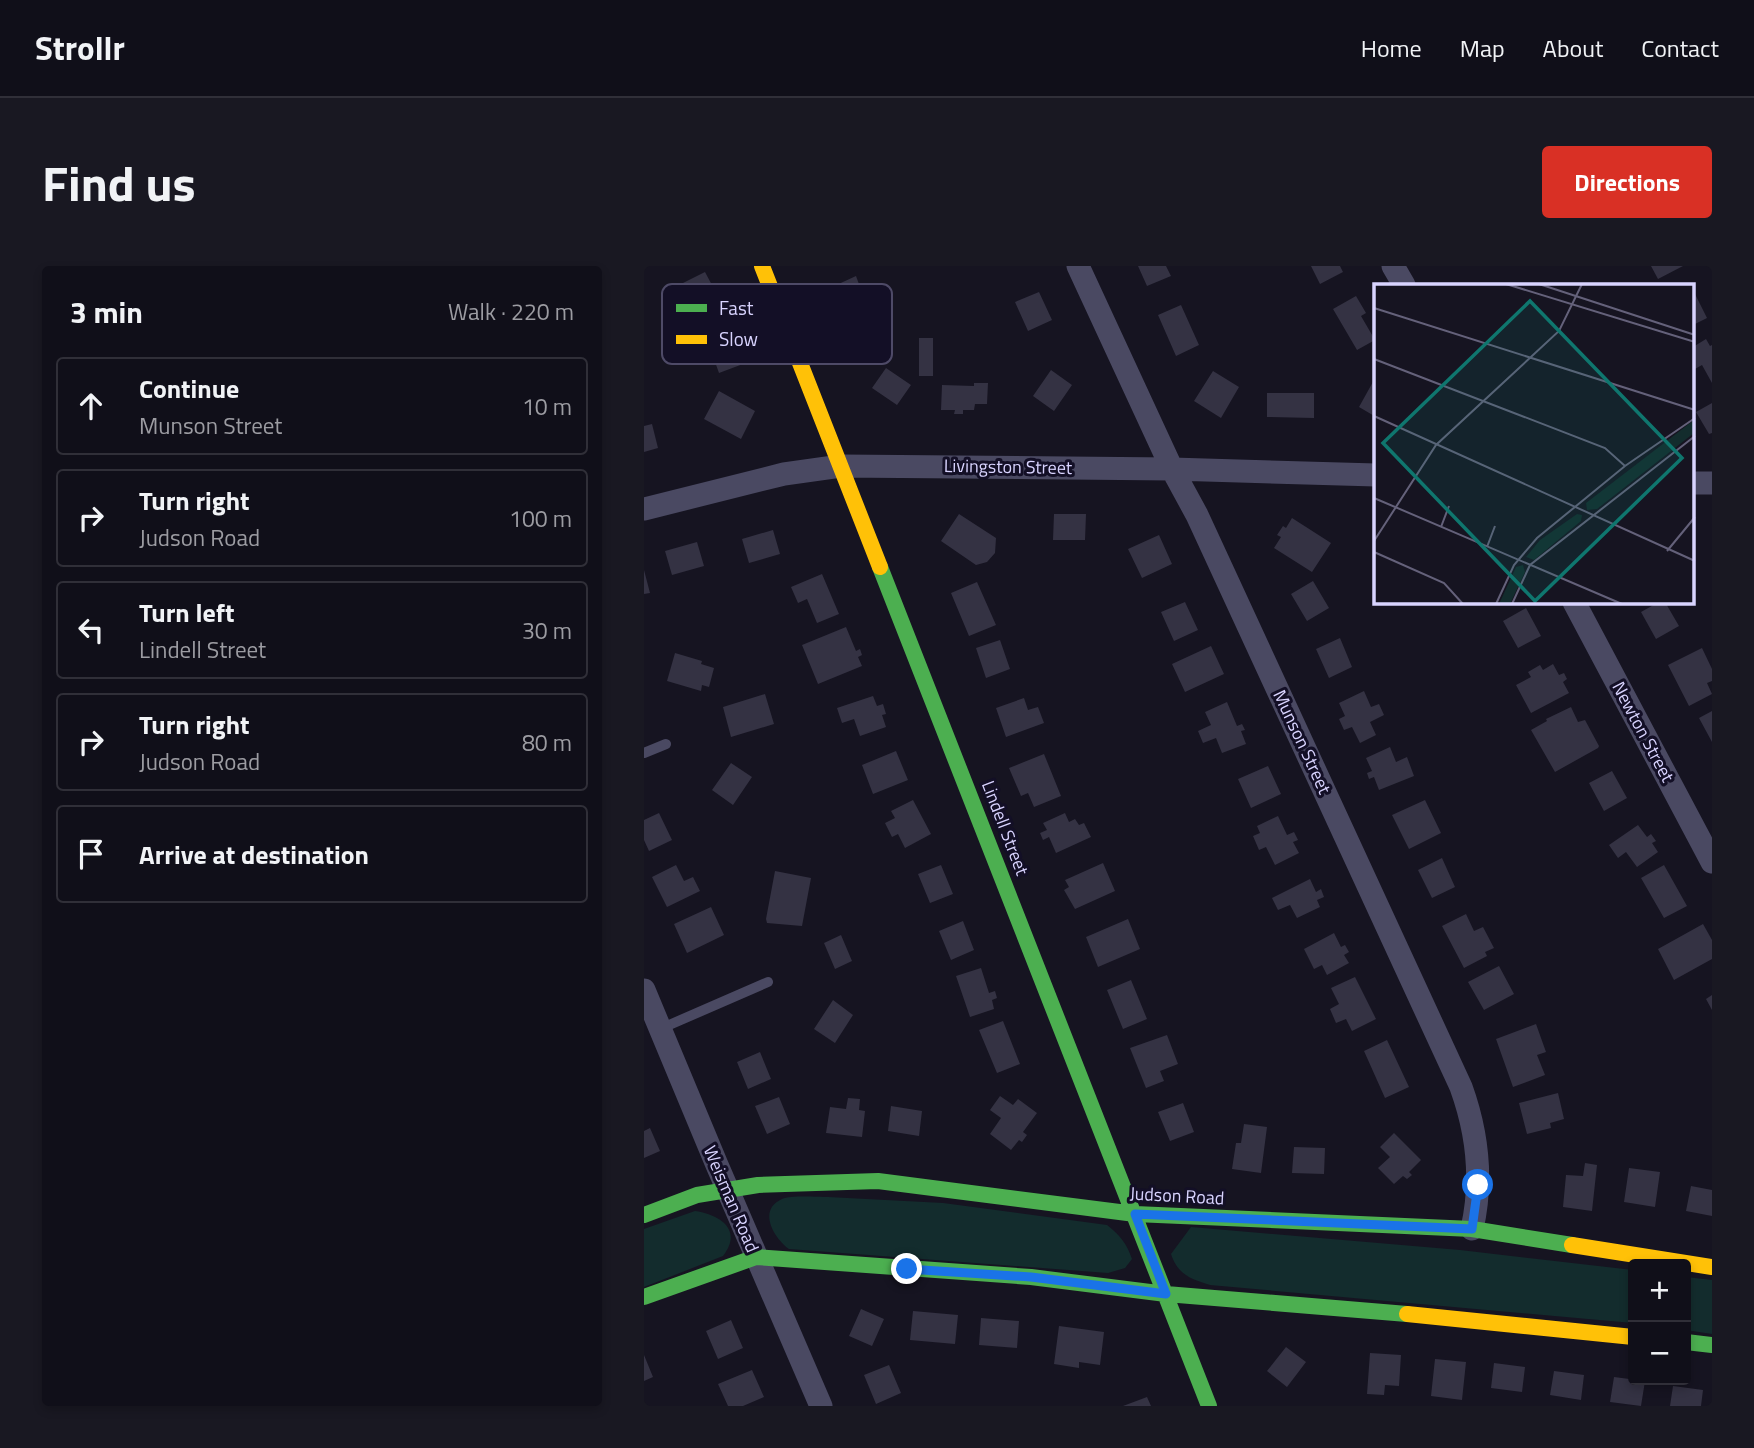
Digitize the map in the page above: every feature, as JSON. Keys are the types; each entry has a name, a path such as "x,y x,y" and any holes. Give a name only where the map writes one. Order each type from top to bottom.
{"street":[{"name":"Lindell Street","path":"762,266 769,284"},
{"name":"Munson Street","path":"1078,266 1172,469 1198,515 1461,1087 1476,1134 1478,1185 1472,1229"},
{"path":"1393,266 1403,284"},
{"name":"Lindell Street","path":"801,364 1209,1406"},
{"name":"Livingston Street","path":"644,509 784,474 841,466 1172,469 1374,475"},
{"path":"1694,483 1712,483"},
{"name":"Newton Street","path":"1575,604 1712,862"},
{"name":"Weisman Road","path":"644,990 821,1406"},
{"name":"Judson Road","path":"644,1215 697,1195 727,1189 758,1185 878,1181 1135,1214 1472,1229 1712,1267"},
{"path":"644,1297 756,1258 1031,1277 1166,1294 1315,1305 1628,1336"},
{"path":"1691,1343 1712,1345"}],"lane":[{"path":"644,753 666,744"},
{"path":"660,1029 768,982"}],"green space":[{"path":"791,1197 943,1203 1107,1225 1122,1240 1132,1259 1125,1268 1108,1273 789,1249 783,1244 769,1217 775,1204"},
{"path":"695,1211 721,1220 730,1231 729,1247 723,1256 644,1287 644,1229"},
{"path":"1191,1227 1460,1250 1628,1269 1628,1323 1210,1285 1186,1275 1177,1267 1171,1254"},
{"path":"1691,1278 1712,1280 1712,1334 1691,1331"}],"building":[{"path":"1138,266 1166,266 1171,276 1147,286"},
{"path":"1311,266 1340,266 1343,272 1320,284"},
{"path":"1651,266 1683,266 1658,279"},
{"path":"705,272 711,284 681,284"},
{"path":"856,276 859,284 839,284"},
{"path":"1039,292 1052,320 1028,331 1015,302"},
{"path":"1694,292 1707,318 1694,324"},
{"path":"1356,296 1366,313 1361,316 1374,341 1357,350 1333,309"},
{"path":"1181,305 1199,345 1176,356 1158,315"},
{"path":"919,338 933,338 933,376 919,376"},
{"path":"1706,339 1710,346 1712,345 1712,383 1702,365 1695,369 1694,367 1694,346"},
{"path":"716,364 743,364 719,373"},
{"path":"886,368 911,385 897,405 872,388"},
{"path":"1051,370 1072,385 1054,411 1033,396"},
{"path":"1213,371 1239,387 1221,418 1194,401"},
{"path":"1374,380 1374,416 1359,407"},
{"path":"974,383 988,383 987,404 975,404 974,410 963,410 963,414 954,414 955,410 941,410 942,385 974,386"},
{"path":"719,391 755,411 741,439 704,419"},
{"path":"1267,393 1314,393 1314,418 1267,417"},
{"path":"1712,403 1712,433 1709,434 1696,412"},
{"path":"652,424 658,448 644,452 644,426"},
{"path":"959,514 996,538 995,553 987,562 976,565 941,541"},
{"path":"1054,514 1086,514 1085,540 1053,540"},
{"path":"1292,518 1331,543 1312,572 1274,548 1281,537 1277,535 1283,526 1286,528"},
{"path":"773,530 780,554 749,563 742,539"},
{"path":"1159,535 1172,564 1142,578 1128,549"},
{"path":"697,542 704,566 672,575 665,551"},
{"path":"644,570 650,593 644,594"},
{"path":"822,574 839,614 817,623 807,599 798,603 791,587"},
{"path":"1313,581 1329,608 1307,621 1291,594"},
{"path":"977,582 996,625 969,636 951,593"},
{"path":"1185,602 1198,630 1174,641 1161,612"},
{"path":"1655,604 1666,604 1679,626 1656,639 1641,612"},
{"path":"1526,608 1541,636 1518,648 1503,621"},
{"path":"846,627 856,651 860,649 862,655 858,657 862,666 818,684 802,645"},
{"path":"1340,638 1352,667 1329,678 1316,649"},
{"path":"1000,640 1010,669 986,678 976,648"},
{"path":"1211,646 1224,674 1185,692 1172,664"},
{"path":"1702,648 1712,669 1712,681 1707,683 1712,694 1689,706 1668,665"},
{"path":"675,653 702,661 701,664 714,668 709,687 702,685 701,691 667,681"},
{"path":"1553,664 1559,675 1564,673 1567,679 1563,682 1569,693 1531,713 1516,685 1531,677 1528,672 1540,665 1543,670"},
{"path":"1364,691 1371,707 1379,704 1384,715 1370,722 1376,735 1360,743 1352,727 1344,730 1339,719 1345,716 1339,703"},
{"path":"765,694 774,724 731,737 723,707"},
{"path":"873,696 877,706 883,704 886,714 882,715 886,727 860,736 854,719 842,723 837,708"},
{"path":"1024,698 1028,710 1038,707 1044,723 1006,737 996,708"},
{"path":"1227,702 1237,726 1242,724 1245,730 1241,731 1246,744 1222,753 1216,738 1203,743 1198,731 1211,725 1205,712"},
{"path":"1571,707 1578,722 1585,720 1599,746 1555,772 1531,730"},
{"path":"1712,711 1712,742 1699,718"},
{"path":"1390,747 1396,762 1407,757 1414,776 1379,790 1374,777 1369,779 1367,773 1372,771 1366,758"},
{"path":"896,751 908,780 873,794 862,765"},
{"path":"1044,754 1061,796 1034,807 1028,793 1021,796 1009,768"},
{"path":"731,763 752,777 733,805 712,790"},
{"path":"1268,766 1281,794 1251,808 1238,779"},
{"path":"1612,771 1627,798 1604,811 1589,783"},
{"path":"913,800 931,834 905,848 898,834 892,837 885,823 895,818 891,811"},
{"path":"1425,800 1441,833 1409,849 1392,815"},
{"path":"659,813 672,840 649,851 644,840 644,820"},
{"path":"1065,813 1069,822 1075,819 1079,825 1084,823 1091,837 1056,853 1049,837 1043,840 1040,833 1047,830 1043,823"},
{"path":"1278,816 1287,835 1294,832 1298,840 1293,842 1299,853 1275,865 1266,847 1259,850 1253,836 1260,833 1257,826"},
{"path":"1638,825 1647,837 1651,834 1656,841 1652,843 1658,852 1637,867 1626,852 1618,858 1609,845"},
{"path":"1442,858 1455,887 1432,898 1418,870"},
{"path":"1103,863 1115,891 1075,909 1064,890 1069,887 1065,880"},
{"path":"676,865 684,881 693,877 700,891 667,907 652,877"},
{"path":"941,865 953,894 930,903 918,874"},
{"path":"1664,865 1687,906 1664,918 1641,878"},
{"path":"775,871 811,878 802,926 767,923"},
{"path":"1310,879 1316,892 1321,889 1324,897 1317,900 1320,907 1297,918 1290,905 1278,910 1272,898"},
{"path":"711,907 724,935 687,953 674,924"},
{"path":"1466,914 1474,931 1483,927 1494,948 1485,952 1487,956 1464,968 1442,926"},
{"path":"1128,919 1140,949 1098,967 1086,937"},
{"path":"963,921 974,950 951,960 939,931"},
{"path":"1703,924 1712,940 1712,959 1674,980 1658,949"},
{"path":"1334,933 1341,947 1345,945 1349,952 1344,955 1349,963 1327,975 1322,965 1314,969 1304,949"},
{"path":"841,935 852,961 835,969 824,943"},
{"path":"1499,966 1514,994 1484,1010 1468,982"},
{"path":"981,968 989,993 995,991 997,998 992,1000 994,1009 970,1017 956,976"},
{"path":"1355,977 1376,1019 1352,1031 1346,1019 1336,1023 1330,1009 1339,1004 1331,988"},
{"path":"1131,980 1147,1019 1123,1029 1107,990"},
{"path":"1712,995 1712,1010 1706,999"},
{"path":"833,1000 853,1015 835,1043 814,1029"},
{"path":"1003,1021 1020,1064 997,1073 979,1030"},
{"path":"1536,1024 1546,1052 1537,1055 1545,1075 1513,1087 1496,1039"},
{"path":"1167,1035 1178,1064 1160,1071 1164,1081 1146,1088 1130,1048"},
{"path":"1387,1040 1409,1087 1385,1098 1364,1051"},
{"path":"760,1052 771,1079 748,1089 737,1062"},
{"path":"1558,1093 1564,1119 1550,1123 1551,1128 1527,1134 1519,1103"},
{"path":"1000,1096 1013,1105 1018,1099 1037,1113 1023,1132 1027,1135 1011,1150 990,1134 1001,1118 990,1110"},
{"path":"779,1097 790,1124 767,1134 755,1106"},
{"path":"848,1098 860,1099 859,1110 865,1111 862,1137 826,1133 830,1107 846,1109"},
{"path":"1183,1103 1194,1132 1170,1141 1158,1112"},
{"path":"891,1106 922,1111 919,1136 888,1131"},
{"path":"1244,1124 1267,1127 1261,1173 1232,1169 1236,1143 1241,1143"},
{"path":"650,1128 660,1151 644,1158 644,1131"},
{"path":"1394,1133 1421,1160 1409,1172 1412,1175 1407,1179 1403,1176 1394,1184 1378,1168 1390,1157 1380,1147"},
{"path":"1294,1147 1325,1148 1324,1174 1292,1173"},
{"path":"1585,1163 1597,1165 1592,1211 1563,1207 1566,1175 1583,1176"},
{"path":"1629,1168 1660,1172 1655,1207 1624,1202"},
{"path":"1691,1186 1712,1190 1712,1216 1686,1211"},
{"path":"861,1309 884,1319 872,1346 849,1336"},
{"path":"913,1311 958,1315 955,1344 910,1340"},
{"path":"981,1318 1019,1321 1017,1348 979,1345"},
{"path":"731,1320 743,1348 718,1359 706,1331"},
{"path":"1059,1326 1104,1332 1100,1365 1079,1362 1079,1368 1054,1364"},
{"path":"1286,1347 1306,1362 1287,1387 1267,1371"},
{"path":"1370,1353 1401,1355 1399,1386 1385,1385 1384,1395 1367,1394"},
{"path":"644,1355 653,1377 644,1381"},
{"path":"1435,1359 1466,1362 1462,1400 1431,1396"},
{"path":"1494,1363 1525,1367 1522,1392 1491,1388"},
{"path":"889,1365 901,1393 876,1404 864,1375"},
{"path":"752,1370 764,1397 743,1406 728,1406 718,1384"},
{"path":"1554,1371 1584,1375 1581,1400 1550,1395"},
{"path":"1614,1377 1628,1379 1628,1385 1644,1385 1641,1406 1610,1402"},
{"path":"1673,1386 1703,1390 1701,1406 1670,1406"},
{"path":"1147,1397 1151,1406 1123,1406"}],"traffic: fast":[{"path":"880,567 1209,1406"},
{"path":"644,1215 697,1195 758,1185 878,1181 1135,1214 1472,1229 1572,1245"},
{"path":"644,1297 756,1257 1031,1277 1166,1294 1407,1314"},
{"path":"1691,1343 1712,1345"}],"traffic: slow":[{"path":"762,266 769,284"},
{"path":"800,364 880,567"},
{"path":"1572,1245 1712,1267"},
{"path":"1407,1314 1628,1336"}],"route":[{"path":"907,1269 1031,1277 1166,1294 1135,1214 1472,1229 1478,1185"}]}
